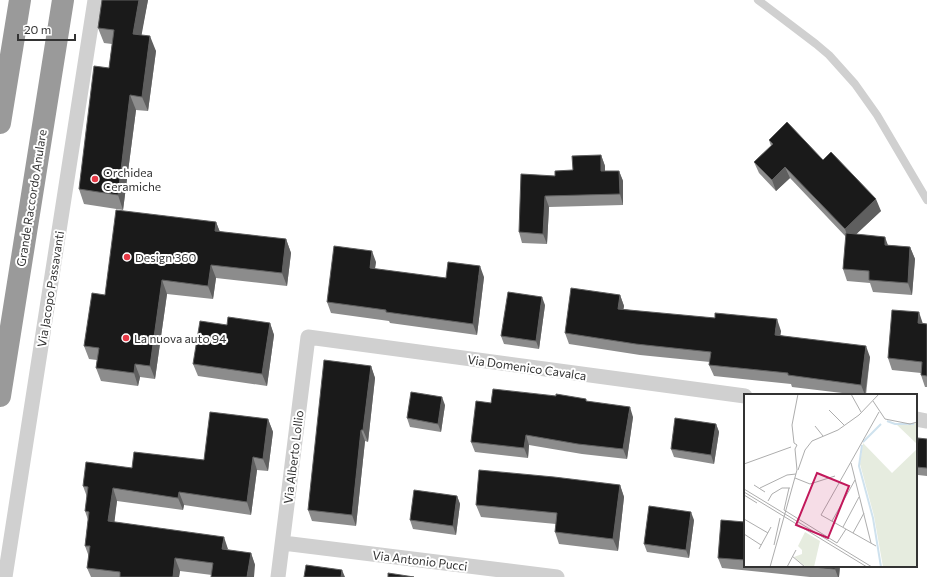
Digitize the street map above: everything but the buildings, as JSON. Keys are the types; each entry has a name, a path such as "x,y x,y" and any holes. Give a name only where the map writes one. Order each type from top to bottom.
{"highway":[{"path":"0,123 20,0"},
{"name":"Grande Raccordo Anulare","path":"0,396 63,0"}],"street":[{"name":"Via Jacopo Passavanti","path":"5,577 95,0"},
{"name":"Via Domenico Cavalca","path":"308,337 744,396"},
{"name":"Via Alberto Lollio","path":"278,577 308,337"},
{"path":"917,419 927,421"},
{"name":"Via Antonio Pucci","path":"282,543 557,577"}],"lane":[{"path":"758,0 821,48 855,84 877,115 927,200"}],"place":[{"name":"Orchidea Ceramiche","path":"95,179"},
{"name":"Design 360","path":"127,257"},
{"name":"La nuova auto 94","path":"126,338"}]}
